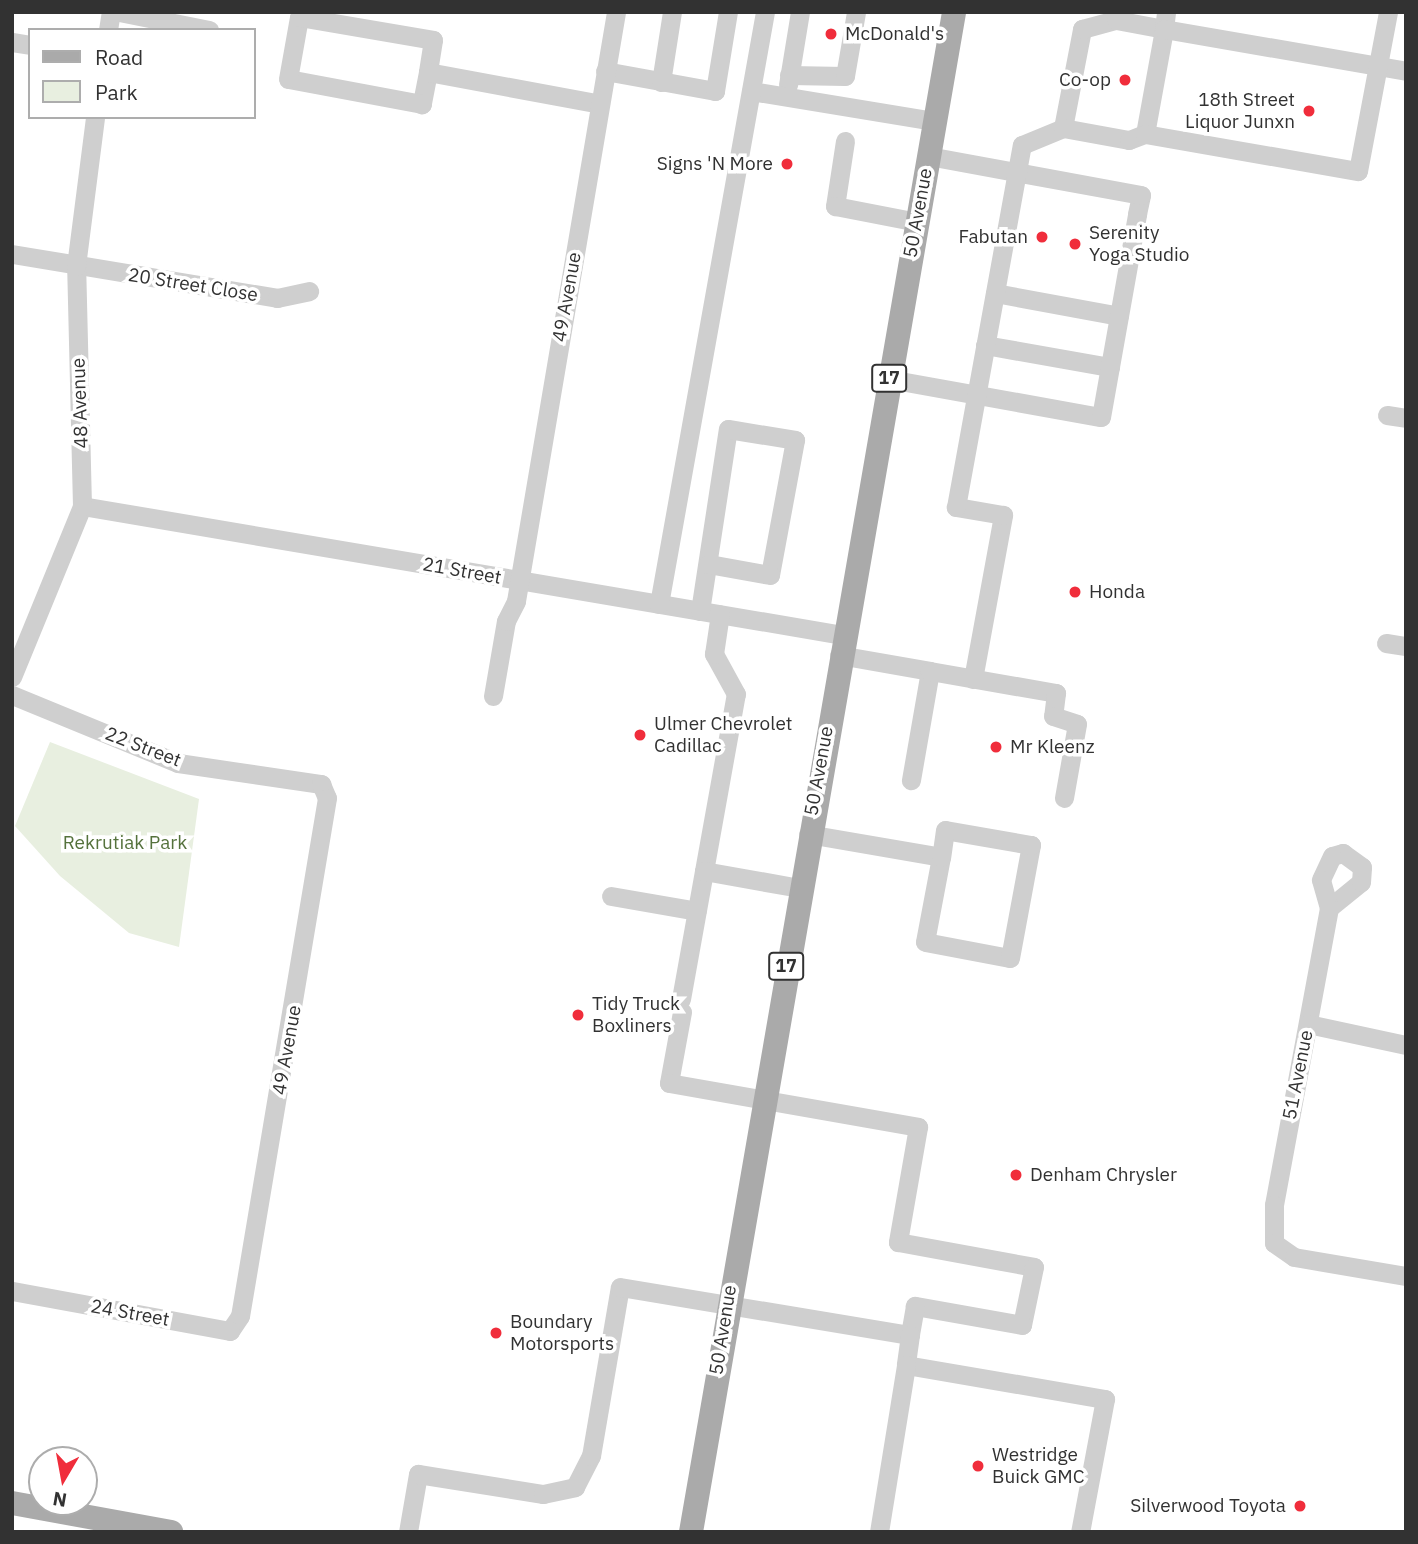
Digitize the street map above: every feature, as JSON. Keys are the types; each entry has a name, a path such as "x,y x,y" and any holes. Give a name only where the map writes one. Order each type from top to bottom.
{"main road":[{"name":"50 Avenue","path":"691,1532 808,834 954,12"},
{"path":"700,1481 707,1532"},
{"path":"12,1503 171,1532"}],"street":[{"path":"118,12 199,28"},
{"name":"49 Avenue","path":"493,696 518,581 616,12"},
{"path":"661,82 672,12"},
{"path":"606,71 715,91 728,12"},
{"path":"659,604 765,12"},
{"path":"788,87 800,12"},
{"path":"751,91 845,76 856,12"},
{"path":"850,107 868,12"},
{"path":"973,679 1003,515 956,507 1022,145 1063,128 1129,140 1145,134 1358,171 1389,14"},
{"path":"299,17 433,40 428,72 422,104 288,79 299,17"},
{"path":"1063,128 1082,29 1116,20 1165,20 1406,71"},
{"path":"1145,134 1165,20"},
{"path":"428,72 600,104"},
{"path":"788,87 850,107 935,121"},
{"name":"48 Avenue","path":"12,677 82,506 76,266 95,119"},
{"path":"845,141 835,206 917,222"},
{"path":"889,379 1101,417 1141,195 929,156"},
{"name":"20 Street Close","path":"12,254 277,299 309,291"},
{"path":"995,293 1119,316"},
{"path":"985,345 1110,367"},
{"path":"700,611 728,429 795,440 770,575 708,564"},
{"name":"21 Street","path":"82,506 720,614 930,671 1056,693 1053,716 1077,724 1064,798"},
{"path":"720,614 714,654 736,694 669,1083 918,1127 898,1242 1034,1267 1022,1325 915,1306 879,1532"},
{"path":"1385,643 1406,646"},
{"path":"911,780 930,671"},
{"name":"22 Street","path":"12,695 178,763 321,784"},
{"name":"49 Avenue","path":"240,1316 327,823 321,784"},
{"path":"945,830 1031,845 1010,958 925,942 941,857 945,830"},
{"path":"808,834 941,857"},
{"path":"704,871 799,888"},
{"path":"611,896 697,911"},
{"name":"51 Avenue","path":"1329,908 1274,1205 1274,1243 1294,1257 1406,1276"},
{"path":"1308,1024 1406,1045"},
{"path":"408,1532 418,1474 543,1494 575,1487 591,1456 620,1287 910,1335"},
{"name":"24 Street","path":"12,1291 230,1331 240,1316"},
{"path":"906,1365 1105,1399 1080,1532"}],"green space":[{"name":"Rekrutiak Park","path":"50,742 199,799 179,947 129,933 60,876 15,826"}],"place":[{"name":"McDonald's","path":"831,34"},
{"name":"Co-op","path":"1125,80"},
{"name":"18th Street Liquor Junxn","path":"1309,111"},
{"name":"Signs 'N More","path":"787,164"},
{"name":"Fabutan","path":"1042,237"},
{"name":"Serenity Yoga Studio","path":"1075,244"},
{"name":"Honda","path":"1075,592"},
{"name":"Ulmer Chevrolet Cadillac","path":"640,735"},
{"name":"Mr Kleenz","path":"996,747"},
{"name":"Tidy Truck Boxliners","path":"578,1015"},
{"name":"Denham Chrysler","path":"1016,1175"},
{"name":"Boundary Motorsports","path":"496,1333"},
{"name":"Westridge Buick GMC","path":"978,1466"},
{"name":"Silverwood Toyota","path":"1300,1506"}]}
